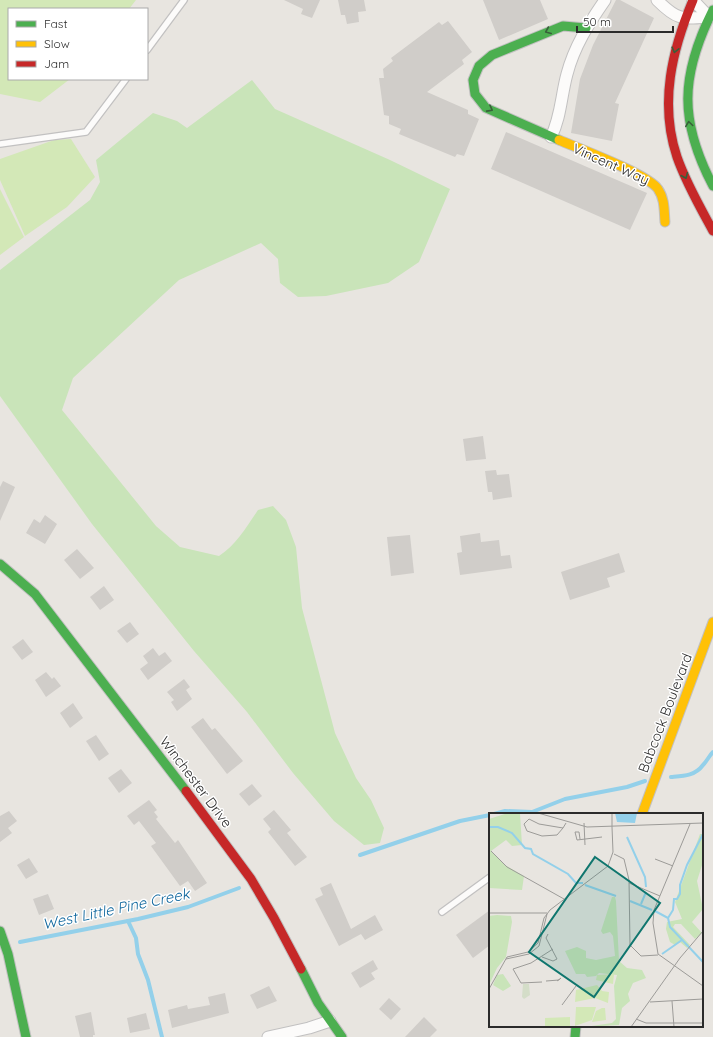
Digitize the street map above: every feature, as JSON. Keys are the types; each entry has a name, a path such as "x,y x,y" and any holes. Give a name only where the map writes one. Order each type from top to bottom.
{"street":[{"path":"551,137 560,116 567,73 586,28 605,0"},
{"path":"711,14 693,0 684,19 675,47 668,89 670,131 674,149 686,180 713,230"},
{"path":"658,1 676,16 684,19 711,14"},
{"path":"711,14 696,55 691,75 688,108 692,138 698,156 713,186"},
{"name":"Vincent Way","path":"586,28 571,26 556,28 492,55 484,60 474,74 472,84 474,92 479,101 486,108 648,179 657,185 662,194 665,222"},
{"name":"Winchester Drive","path":"0,564 35,594 135,723 246,873 274,918 330,1021 342,1037"},
{"name":"Babcock Boulevard","path":"642,813 701,658 713,622"},
{"path":"0,930 8,954 26,1037"},
{"path":"268,1037 309,1028 330,1021"},
{"path":"575,1037 576,1027"}],"lane":[{"path":"148,49 184,0"},
{"path":"0,144 86,132 125,80"},
{"path":"442,912 489,879"}],"green space":[{"path":"0,0 136,0 130,8 8,8 8,80 69,80 40,102 0,94"},
{"path":"252,80 275,109 390,160 450,189 419,262 388,283 326,296 298,297 280,283 278,259 261,243 179,280 73,378 62,410 156,526 180,547 219,556 236,541 258,510 273,506 286,520 296,547 302,608 335,733 356,778 371,800 384,828 380,843 364,845 334,821 293,773 247,712 194,651 92,524 0,396 0,270 90,200 100,182 96,160 153,113 177,121 187,128"},
{"path":"71,139 95,177 67,207 25,236 0,180 0,159 54,140"},
{"path":"0,189 24,237 0,255"}],"building":[{"path":"284,0 320,0 312,18 301,14 303,9"},
{"path":"338,0 364,0 366,11 358,12 359,22 347,24 345,15 341,15"},
{"path":"483,0 540,0 548,19 499,40"},
{"path":"616,0 620,0 654,18 615,103 619,104 612,141 571,133 580,79 593,45"},
{"path":"448,21 472,52 462,60 464,64 427,92 468,110 468,114 479,119 464,156 457,154 455,157 399,134 401,129 389,124 389,116 384,115 379,78 384,78 383,69 393,61 391,58 439,22 442,25"},
{"path":"506,132 647,193 630,230 491,169"},
{"path":"483,436 486,459 466,461 463,439"},
{"path":"496,470 497,475 509,474 512,497 493,500 492,492 488,492 485,471"},
{"path":"3,481 15,487 0,521 0,487"},
{"path":"45,515 57,524 45,544 26,533 34,519 40,523"},
{"path":"480,533 481,542 499,540 501,556 510,555 512,568 460,575 457,553 462,552 460,536"},
{"path":"410,535 414,573 391,576 387,537"},
{"path":"77,549 94,568 80,579 64,560"},
{"path":"619,553 625,572 607,578 610,587 570,600 561,572"},
{"path":"104,586 114,600 100,610 90,597"},
{"path":"130,622 139,634 127,643 117,631"},
{"path":"23,639 33,652 22,660 12,647"},
{"path":"153,648 159,656 165,652 172,661 148,680 140,669 148,663 143,656"},
{"path":"46,672 52,679 54,677 61,686 46,697 35,680"},
{"path":"184,679 190,687 186,690 192,699 177,711 171,702 174,700 167,692"},
{"path":"73,703 83,718 70,728 60,713"},
{"path":"203,718 212,730 215,728 243,761 227,774 191,727"},
{"path":"96,735 109,754 99,761 86,741"},
{"path":"121,769 132,783 119,793 108,778"},
{"path":"252,784 262,796 249,806 239,794"},
{"path":"149,800 157,810 154,812 158,817 156,819 175,843 178,840 207,883 195,891 188,881 180,886 151,846 156,843 139,821 134,825 127,816"},
{"path":"274,810 291,830 287,833 307,857 295,866 268,832 271,829 263,819"},
{"path":"9,811 17,821 8,828 12,833 0,842 0,816"},
{"path":"29,858 38,872 26,879 17,865"},
{"path":"331,883 351,929 375,915 383,930 365,940 361,934 339,946 315,899 323,895 320,888"},
{"path":"48,894 54,909 39,915 33,899"},
{"path":"489,911 489,946 473,958 456,935"},
{"path":"373,960 378,969 371,973 375,979 360,988 351,973"},
{"path":"269,986 277,1001 257,1009 250,995"},
{"path":"225,993 229,1013 172,1028 168,1010 187,1005 188,1009 210,1005 208,997"},
{"path":"389,998 401,1009 391,1020 379,1009"},
{"path":"91,1012 95,1035 93,1035 93,1037 80,1037 75,1016"},
{"path":"146,1013 150,1029 130,1033 127,1018"},
{"path":"424,1017 437,1030 430,1037 405,1037"}],"waterway":[{"name":"West Little Pine Creek","path":"671,777 688,775 700,769 713,752"},
{"name":"West Little Pine Creek","path":"498,813 505,811 532,812 565,799 627,787 645,781"},
{"name":"West Little Pine Creek","path":"360,855 460,821 489,815"},
{"name":"West Little Pine Creek","path":"20,942 138,919 188,907 239,888"},
{"path":"128,921 136,938 138,954 148,980 162,1037"}],"traffic: fast":[{"path":"713,10 694,56 688,98 689,119 694,140 713,186"},
{"path":"559,140 486,108 475,94 473,80 479,66 492,55 563,26 586,28"},
{"path":"0,564 35,594 186,791"},
{"path":"0,931 8,954 26,1037"},
{"path":"301,969 318,1003 342,1037"},
{"path":"575,1037 576,1027"}],"traffic: slow":[{"path":"559,140 628,169 652,183 658,189 662,197 665,222"},
{"path":"642,813 713,622"}],"traffic: jam":[{"path":"693,0 679,38 674,57 670,77 669,117 677,157 694,195 713,231"},
{"path":"186,791 251,879 301,969"}]}
